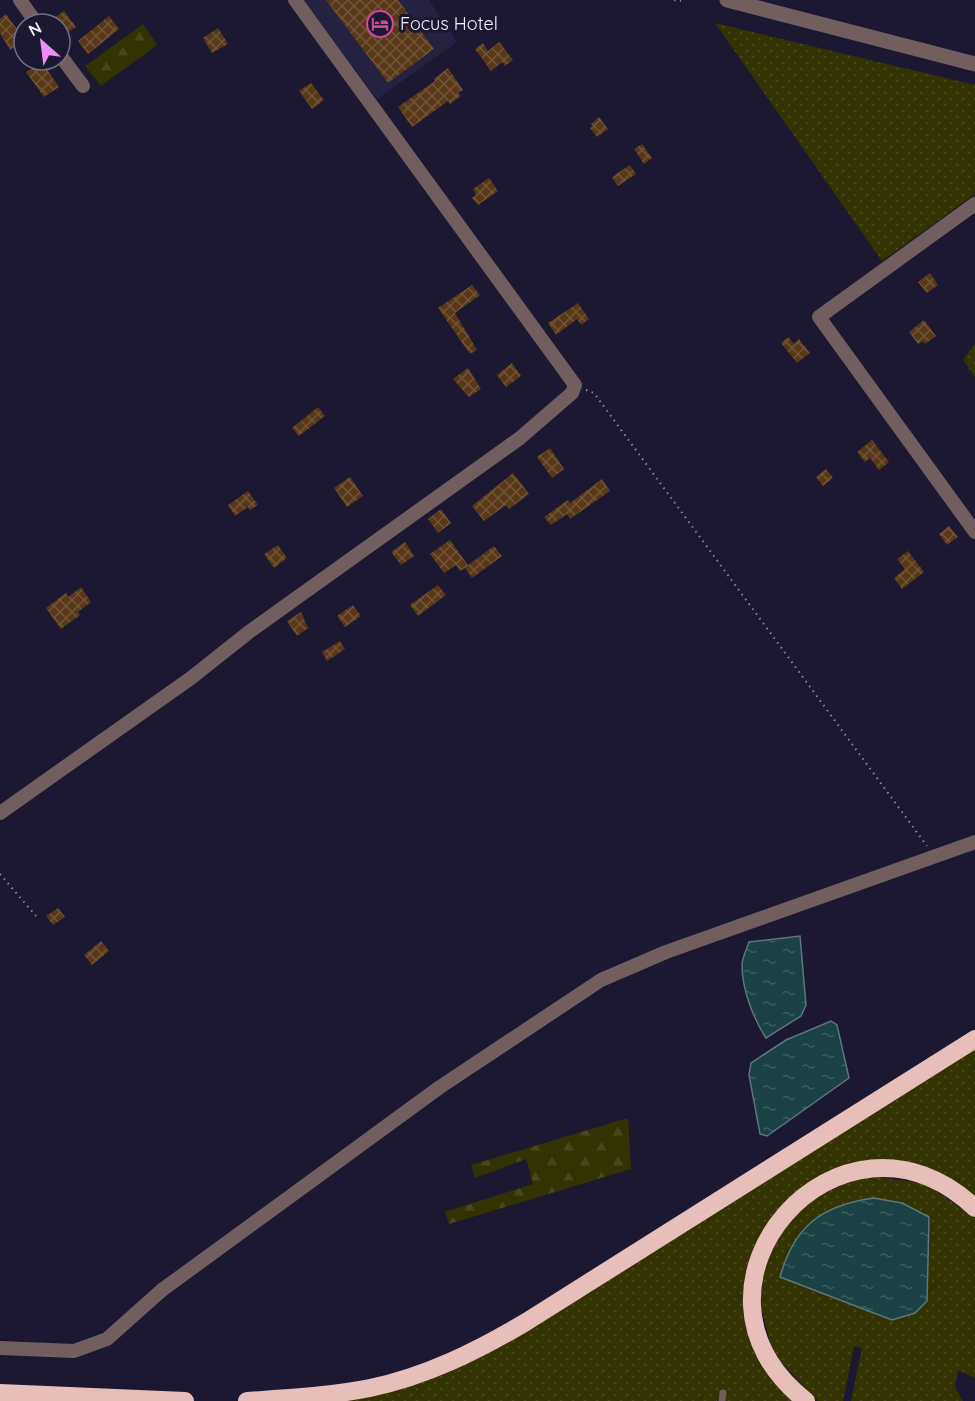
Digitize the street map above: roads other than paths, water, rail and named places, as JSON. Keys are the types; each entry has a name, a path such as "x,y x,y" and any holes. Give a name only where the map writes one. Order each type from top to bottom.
{"highway":[{"path":"247,1401 370,1388 422,1373 471,1352 526,1322 975,1039"},
{"path":"806,1401 782,1380 766,1358 753,1315 753,1285 756,1269 760,1253 776,1223 803,1195 819,1185 836,1177 865,1170 893,1169 920,1174 950,1188 975,1208"},
{"path":"0,1393 185,1401"}],"street":[{"path":"0,813 191,678 249,632 520,438 565,399 575,385 295,0"},
{"path":"727,0 975,64"},
{"path":"72,71 83,86"},
{"path":"975,204 819,316 975,532"},
{"path":"0,1348 74,1351 96,1345 107,1339 162,1290 430,1094 601,980 666,952 936,858 975,842"}],"water":[{"path":"800,936 806,1005 801,1016 766,1038 746,993 742,974 744,956 749,942"},
{"path":"831,1021 837,1025 849,1078 767,1136 760,1134 749,1075 751,1063 786,1040"},
{"path":"874,1198 902,1203 929,1217 927,1301 915,1313 892,1320 780,1277 793,1244 813,1221 839,1206"}],"place":[{"name":"Focus Hotel","path":"380,24"}]}
